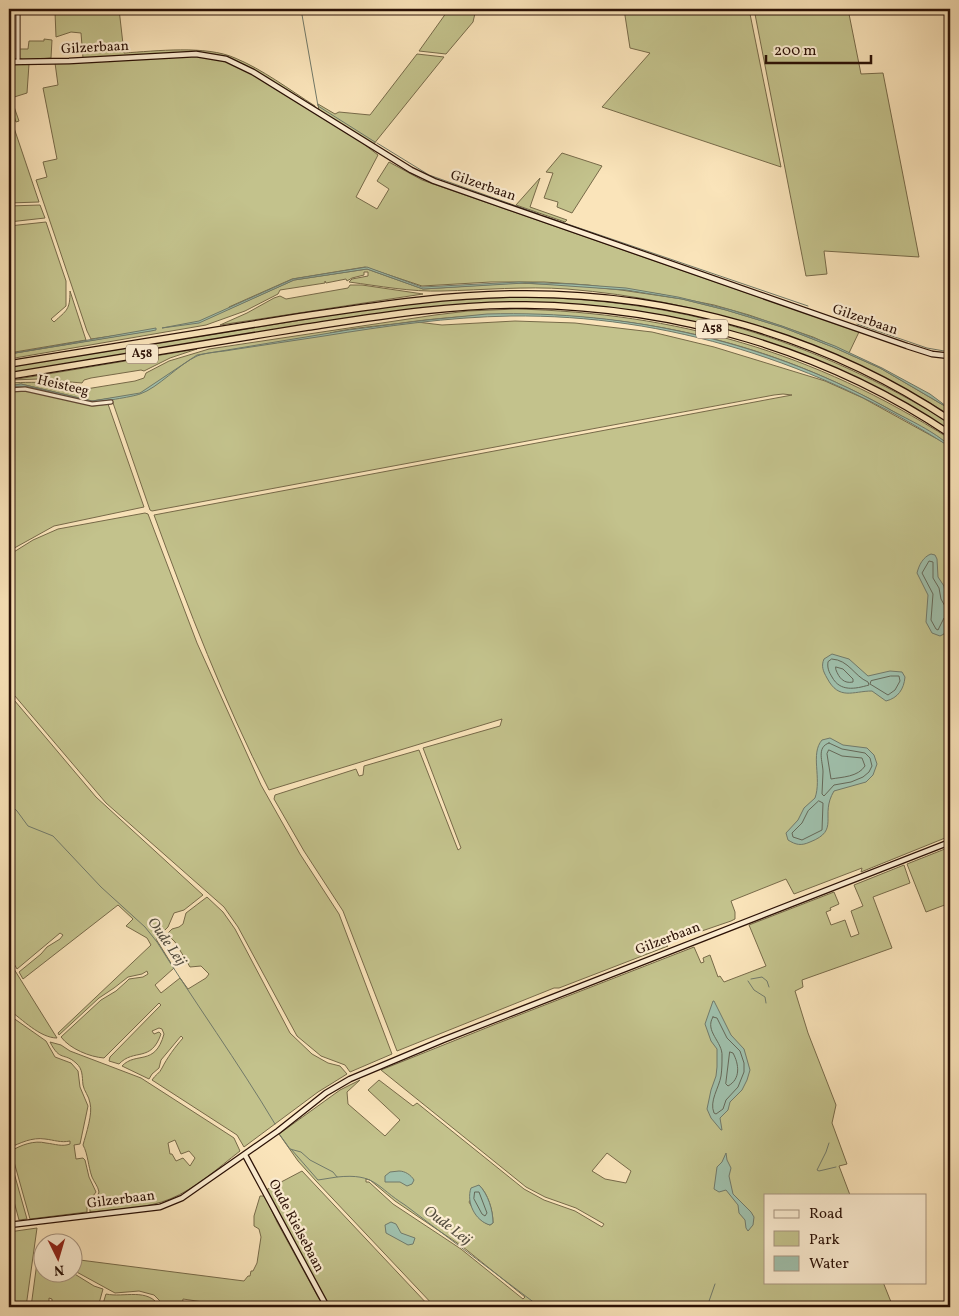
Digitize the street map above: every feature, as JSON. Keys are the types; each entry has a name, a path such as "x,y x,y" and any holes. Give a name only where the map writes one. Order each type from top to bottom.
{"highway":[{"name":"A58","path":"9,364 405,301 494,294 597,297 682,309 770,333 817,351 872,376 950,420"},
{"name":"A58","path":"9,376 393,314 493,306 571,307 620,312 680,322 767,345 813,362 867,386 902,404 950,434"}],"street":[{"path":"18,9 18,62"},
{"name":"Gilzerbaan","path":"9,62 196,54 226,59 253,72 406,167 434,181 907,346 932,354 950,356"},
{"name":"Heisteeg","path":"9,390 25,389 92,404 111,402"},
{"name":"Gilzerbaan","path":"9,1225 160,1207 170,1204 182,1198 275,1135 326,1093 350,1077 378,1068 395,1058 950,842"},
{"name":"Oude Rielsebaan","path":"245,1155 327,1307"}],"green space":[{"path":"59,9 119,9 124,53 196,50 223,54 266,74 315,106 315,109 241,64 215,55 194,53 83,58 81,33 71,32 56,37 55,12"},
{"path":"449,9 476,9 473,22 446,54 419,51"},
{"path":"624,9 749,9 781,167 602,107 650,53 630,48"},
{"path":"754,9 848,9 861,74 883,73 919,257 824,251 827,274 806,276"},
{"path":"44,39 52,40 51,58 24,60 19,58 19,49 28,49 29,41 44,41"},
{"path":"417,54 444,57 373,145 319,111 318,104 335,114 339,112 370,115"},
{"path":"199,56 226,61 242,68 356,138 378,155 356,197 377,209 389,189 377,181 389,162 422,180 859,332 849,353 813,337 749,315 714,305 659,294 588,285 544,282 491,282 422,286 365,267 292,279 229,307 229,309 294,280 367,269 423,289 515,283 572,285 621,290 682,299 782,327 880,368 950,409 950,415 906,389 814,346 766,329 717,315 668,303 567,289 520,288 419,291 349,282 352,279 368,276 368,272 364,272 364,275 352,278 347,281 346,279 326,283 325,281 325,283 280,290 278,294 245,311 206,325 9,359 9,354 154,330 91,339 87,331 36,180 47,177 43,162 57,159 43,88 58,85 55,63"},
{"path":"29,64 27,93 11,98 19,121 16,122 9,102 9,65"},
{"path":"9,113 39,202 9,203"},
{"path":"562,153 602,166 572,213 557,207 558,202 544,198 553,173 546,172"},
{"path":"540,178 530,207 567,220 565,222 516,205"},
{"path":"40,205 45,218 9,222 9,206"},
{"path":"46,222 66,281 66,306 51,319 54,322 67,309 70,291 86,340 9,353 9,226"},
{"path":"350,285 423,294 220,325 280,296 286,299 348,288"},
{"path":"516,297 576,299 633,305 689,315 742,329 795,346 847,368 950,423 950,430 906,404 861,381 768,343 670,317 621,309 570,304 512,304 392,312 325,321 9,373 9,367 376,308 439,301"},
{"path":"516,309 575,312 633,319 688,329 742,343 795,361 847,383 899,409 950,439 950,445 885,407 817,374 768,355 718,340 667,329 616,321 564,316 512,315 409,322 330,333 417,322 442,325 515,321 575,323 652,332 714,347 825,381 863,398 950,446 950,836 861,872 862,868 794,894 786,879 731,901 735,912 735,919 731,921 661,945 668,946 559,988 554,988 397,1051 343,911 304,851 274,799 275,795 356,769 359,776 363,775 364,766 419,750 458,850 461,848 423,748 500,726 502,719 269,790 207,654 154,515 792,395 774,395 152,511 150,510 112,400 91,403 23,387 9,387 22,386 35,388 75,399 92,401 21,384 9,386 9,383 61,383 81,386 86,389 135,381 144,378 146,373 169,361 209,349 468,311"},
{"path":"197,349 170,358 144,371 91,378 84,380 82,383 38,379 12,380"},
{"path":"25,389 93,406 108,404 144,507 54,526 9,551 9,391"},
{"path":"148,514 197,643 261,785 300,854 339,914 392,1054 350,1072 345,1065 321,1056 297,1036 238,927 224,907 106,803 9,689 9,555 33,540 58,529"},
{"path":"9,694 96,797 203,895 184,910 174,913 168,927 156,939 174,968 155,985 161,993 180,978 188,989 206,978 209,974 201,966 190,967 175,942 167,934 172,929 183,924 186,913 207,897 223,912 235,929 290,1033 312,1054 328,1063 340,1066 347,1074 318,1092 244,1147 237,1135 152,1080 183,1038 181,1036 161,1060 159,1068 149,1079 122,1066 133,1059 145,1057 156,1051 164,1034 162,1029 159,1028 152,1031 154,1034 159,1032 161,1034 152,1049 125,1059 119,1064 109,1061 110,1057 161,1005 159,1003 104,1058 81,1052 61,1037 101,1000 116,991 129,979 143,977 148,974 147,971 128,977 99,998 59,1035 58,1033 151,945 147,938 126,926 133,919 118,905 23,979 19,972 63,935 60,933 17,969 9,955"},
{"path":"950,847 950,903 926,912 907,864"},
{"path":"904,865 910,883 873,897 892,948 802,980 803,987 795,991 808,1033 836,1105 832,1123 847,1164 839,1166 850,1194 764,1194 764,1284 884,1284 893,1307 435,1307 316,1181 298,1161 279,1134 340,1090 360,1080 347,1092 348,1104 385,1136 400,1120 368,1090 379,1080 413,1106 417,1103 524,1189 544,1200 575,1211 602,1227 604,1224 576,1208 545,1197 526,1187 381,1070 694,947 701,963 704,962 703,958 710,955 718,977 720,976 724,982 766,966 749,925 834,892 839,904 826,912 831,925 845,920 851,937 859,934 851,911 863,906 854,885","holes":["607,1153 631,1171 626,1183 605,1179 592,1171","366,1179 463,1247 525,1297 523,1299 461,1249 393,1204 369,1182 366,1182","479,1185 489,1202 493,1223 490,1225 477,1216 469,1202"]},
{"path":"9,961 57,1038 38,1032 9,1010"},
{"path":"9,1015 46,1041 55,1057 71,1063 78,1071 80,1087 88,1106 80,1144 74,1145 76,1159 83,1158 85,1160 89,1177 96,1192 87,1204 87,1212 30,1219 11,1151 32,1143 41,1142 64,1145 70,1144 70,1141 61,1142 35,1139 9,1148"},
{"path":"50,1042 141,1078 234,1138 240,1151 197,1184 170,1199 142,1207 90,1212 90,1205 99,1192 92,1177 83,1145 91,1107 80,1068 72,1060 59,1055","holes":["175,1140 181,1154 189,1151 195,1158 190,1166 183,1158 176,1161 172,1154 170,1154 168,1143"]},
{"path":"9,1155 27,1219 19,1220 9,1183"},
{"path":"302,1171 430,1307 328,1307 266,1190"},
{"path":"260,1196 265,1196 277,1222 325,1307 237,1307 183,1299 182,1307 164,1307 154,1295 139,1291 115,1293 82,1275 82,1260 244,1281 250,1276 257,1263 261,1237 259,1229 254,1226 254,1216"},
{"path":"37,1228 36,1234 32,1234 32,1264 26,1307 9,1307 9,1232"},
{"path":"82,1279 103,1289 98,1307 52,1307 52,1299 49,1298 49,1307 31,1307 34,1284 82,1284"},
{"path":"106,1294 142,1295 155,1301 160,1307 102,1307"}],"water":[{"path":"367,267 422,287 519,282 572,284 626,288 678,297 731,310 782,326 835,346 882,368 930,394 950,409 880,368 782,327 682,299 626,290 525,283 423,289 367,269 294,280 199,323 162,328 199,321 293,279"},
{"path":"487,314 540,314 593,318 646,325 698,335 750,349 800,367 849,388 909,420 933,433 950,447 900,417 849,391 795,368 740,349 684,334 627,324 569,318 511,316 464,318 394,326 212,353 348,330"},
{"path":"156,328 156,330 151,331 9,354"},
{"path":"180,366 147,391 123,398 101,401 91,402 81,401 29,387 9,387 21,384 92,401 140,393"},
{"path":"931,554 935,555 937,559 938,577 944,586 950,607 950,617 944,634 940,636 932,633 926,622 928,595 917,573 922,562"},
{"path":"832,654 849,659 868,676 890,671 902,672 905,677 902,689 894,698 886,701 872,691 847,693 836,690 827,678 823,666 824,659"},
{"path":"830,738 843,745 867,748 874,755 877,764 873,775 866,782 834,791 828,808 828,821 825,832 810,842 796,844 788,840 786,833 798,820 804,808 815,798 817,790 817,752 822,740"},
{"path":"713,1001 731,1035 744,1049 750,1070 742,1090 730,1102 728,1110 720,1118 722,1130 711,1118 707,1109 717,1067 717,1049 711,1041 705,1024"},
{"path":"726,1153 731,1168 729,1176 733,1194 754,1217 753,1225 748,1231 745,1220 739,1213 738,1205 726,1190 719,1192 714,1189 717,1167 722,1162"},
{"path":"399,1171 411,1176 414,1180 412,1184 407,1186 400,1182 385,1182 385,1176 390,1172"},
{"path":"479,1185 485,1193 491,1208 493,1223 490,1225 480,1220 471,1205 471,1188"},
{"path":"391,1222 396,1224 401,1233 415,1238 413,1244 408,1245 386,1233 385,1225"}],"waterway":[{"path":"301,9 318,106 375,142"},
{"path":"377,143 429,175 539,214"},
{"path":"544,216 808,306"},
{"path":"857,324 927,348 950,352"},
{"name":"Oude Leij","path":"9,803 28,826 53,836 101,887 145,927 157,942 275,1124"},
{"path":"751,979 762,977 767,981 769,987"},
{"path":"748,981 754,990 765,997 766,1003"},
{"name":"Oude Leij","path":"280,1135 290,1149 301,1152 310,1160 333,1172 337,1177 360,1177 375,1183 540,1307"},
{"path":"829,1143 817,1170 836,1167"},
{"name":"Oude Leij","path":"291,1149 318,1180 337,1177"},
{"path":"707,1307 715,1284"}]}
